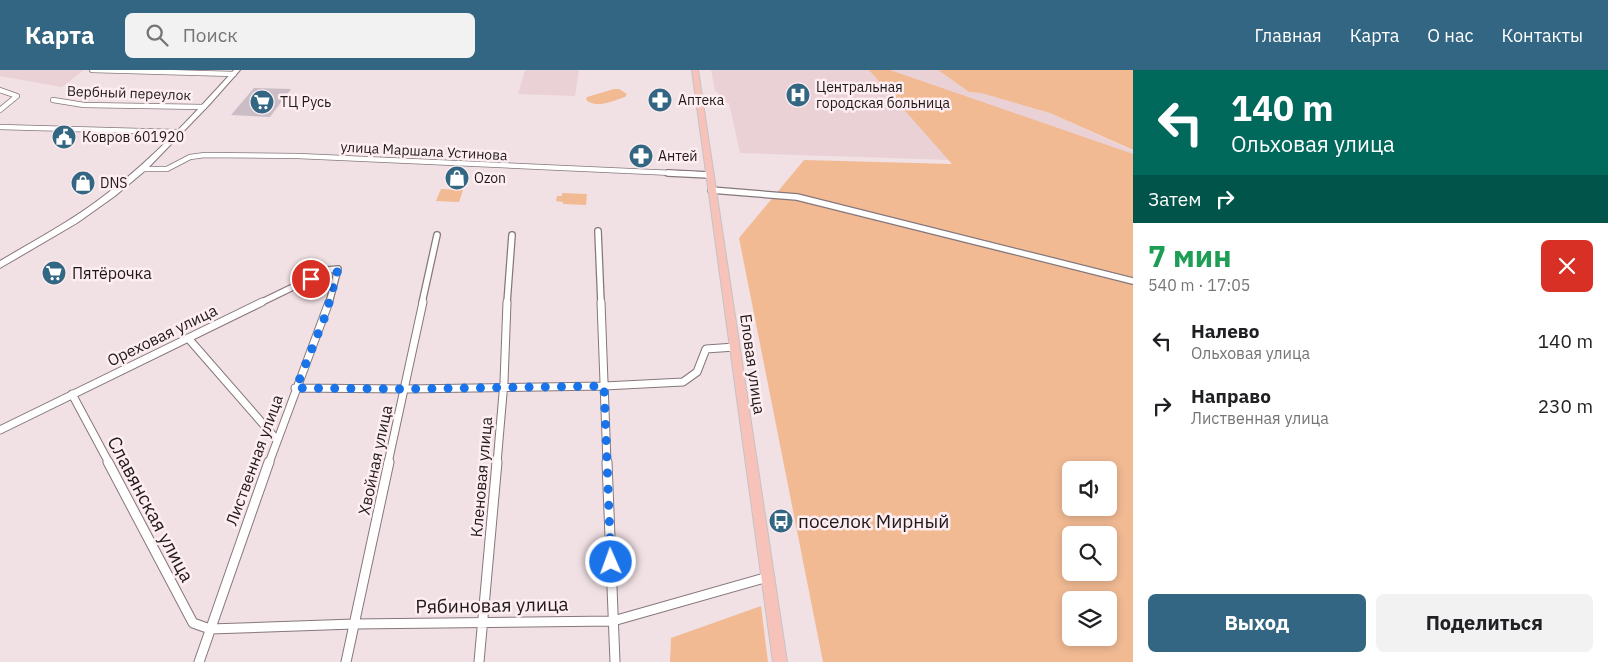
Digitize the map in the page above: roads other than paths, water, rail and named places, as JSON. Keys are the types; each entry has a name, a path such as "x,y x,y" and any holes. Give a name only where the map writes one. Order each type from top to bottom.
{"main road":[{"name":"Еловая улица","path":"695,70 780,662"},
{"path":"0,265 74,221 141,169 204,107 235,72"}],"street":[{"path":"92,70 235,72"},
{"path":"0,90 17,96 0,110"},
{"name":"Вербный переулок","path":"52,100 84,105 204,107"},
{"path":"0,127 177,132"},
{"name":"улица Маршала Устинова","path":"141,169 167,169 190,157 204,155 298,156 709,175"},
{"path":"712,190 797,197 1133,280"},
{"path":"598,231 615,662"},
{"name":"Хвойная улица","path":"346,662 437,235"},
{"name":"Кленовая улица","path":"480,662 503,388 512,235"},
{"name":"Ореховая улица","path":"0,430 328,270 338,269"},
{"name":"Лиственная улица","path":"199,662 277,440 326,314 338,269"},
{"path":"188,338 277,440"},
{"path":"296,388 503,388 683,382 697,372 706,349 735,347"},
{"name":"Славянская улица","path":"72,394 193,623 210,629"},
{"name":"Рябиновая улица","path":"210,629 354,624 613,621 768,577"}],"place":[{"name":"Центральная городская больница","path":"798,95"},
{"name":"Аптека","path":"660,100"},
{"name":"ТЦ Русь","path":"262,102"},
{"name":"Ковров 601920","path":"64,137"},
{"name":"Антей","path":"641,156"},
{"name":"Ozon","path":"457,178"},
{"name":"DNS","path":"83,183"},
{"name":"Пятёрочка","path":"54,273"},
{"name":"поселок Мирный","path":"781,521"}]}
